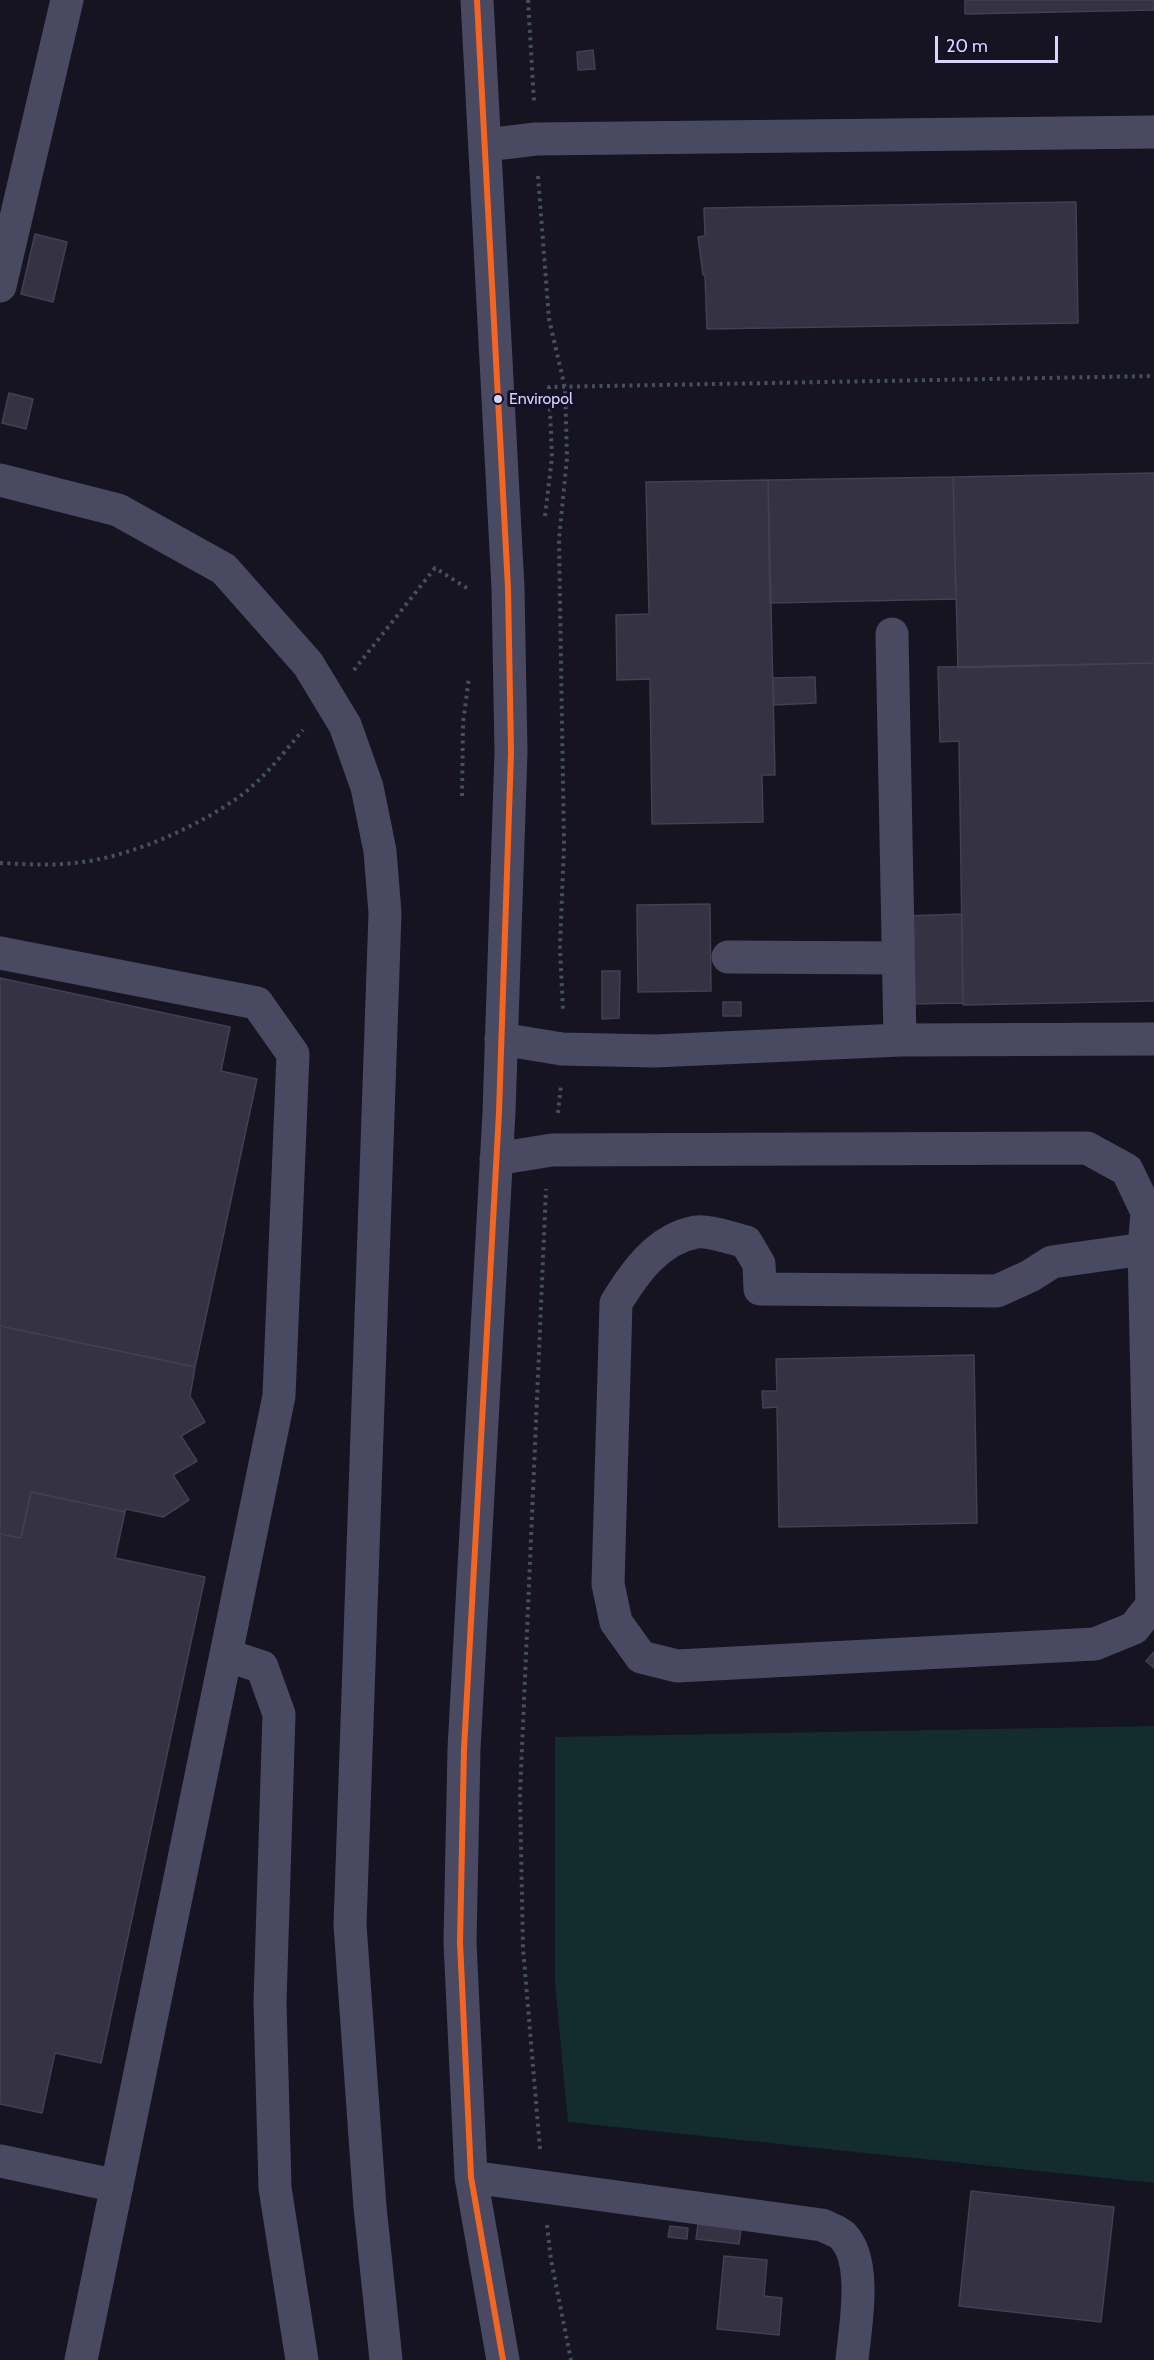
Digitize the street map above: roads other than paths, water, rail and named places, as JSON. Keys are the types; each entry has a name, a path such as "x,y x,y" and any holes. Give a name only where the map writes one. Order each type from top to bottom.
{"street":[{"path":"0,286 68,0"},
{"path":"477,0 508,588 511,752 496,1159 464,1749 460,1942 471,2177 503,2360"},
{"path":"486,145 536,139 1154,132"},
{"path":"0,480 118,510 225,569 308,664 327,692 345,725 367,787 380,851 384,925 350,1925 370,2208 386,2360"},
{"path":"892,634 900,1040"},
{"path":"0,952 258,1004 293,1054 279,1396 81,2360"},
{"path":"728,957 898,958"},
{"path":"501,1039 562,1048 656,1051 900,1040 1154,1039"},
{"path":"496,1159 552,1150 1087,1148 1127,1170 1147,1212 1144,1249 1152,1605 1134,1628 1095,1644 677,1666 641,1657 616,1622 608,1584 616,1303 637,1269 666,1245 698,1231 746,1242 759,1264 760,1289 997,1291 1030,1276 1052,1262 1144,1249"},
{"path":"226,1655 262,1667 279,1714 270,2002 275,2188 302,2360"},
{"path":"0,2161 117,2186"},
{"path":"471,2177 822,2224 843,2236 852,2254 858,2279 852,2360"}],"place":[{"name":"Enviropol","path":"498,399"}]}
